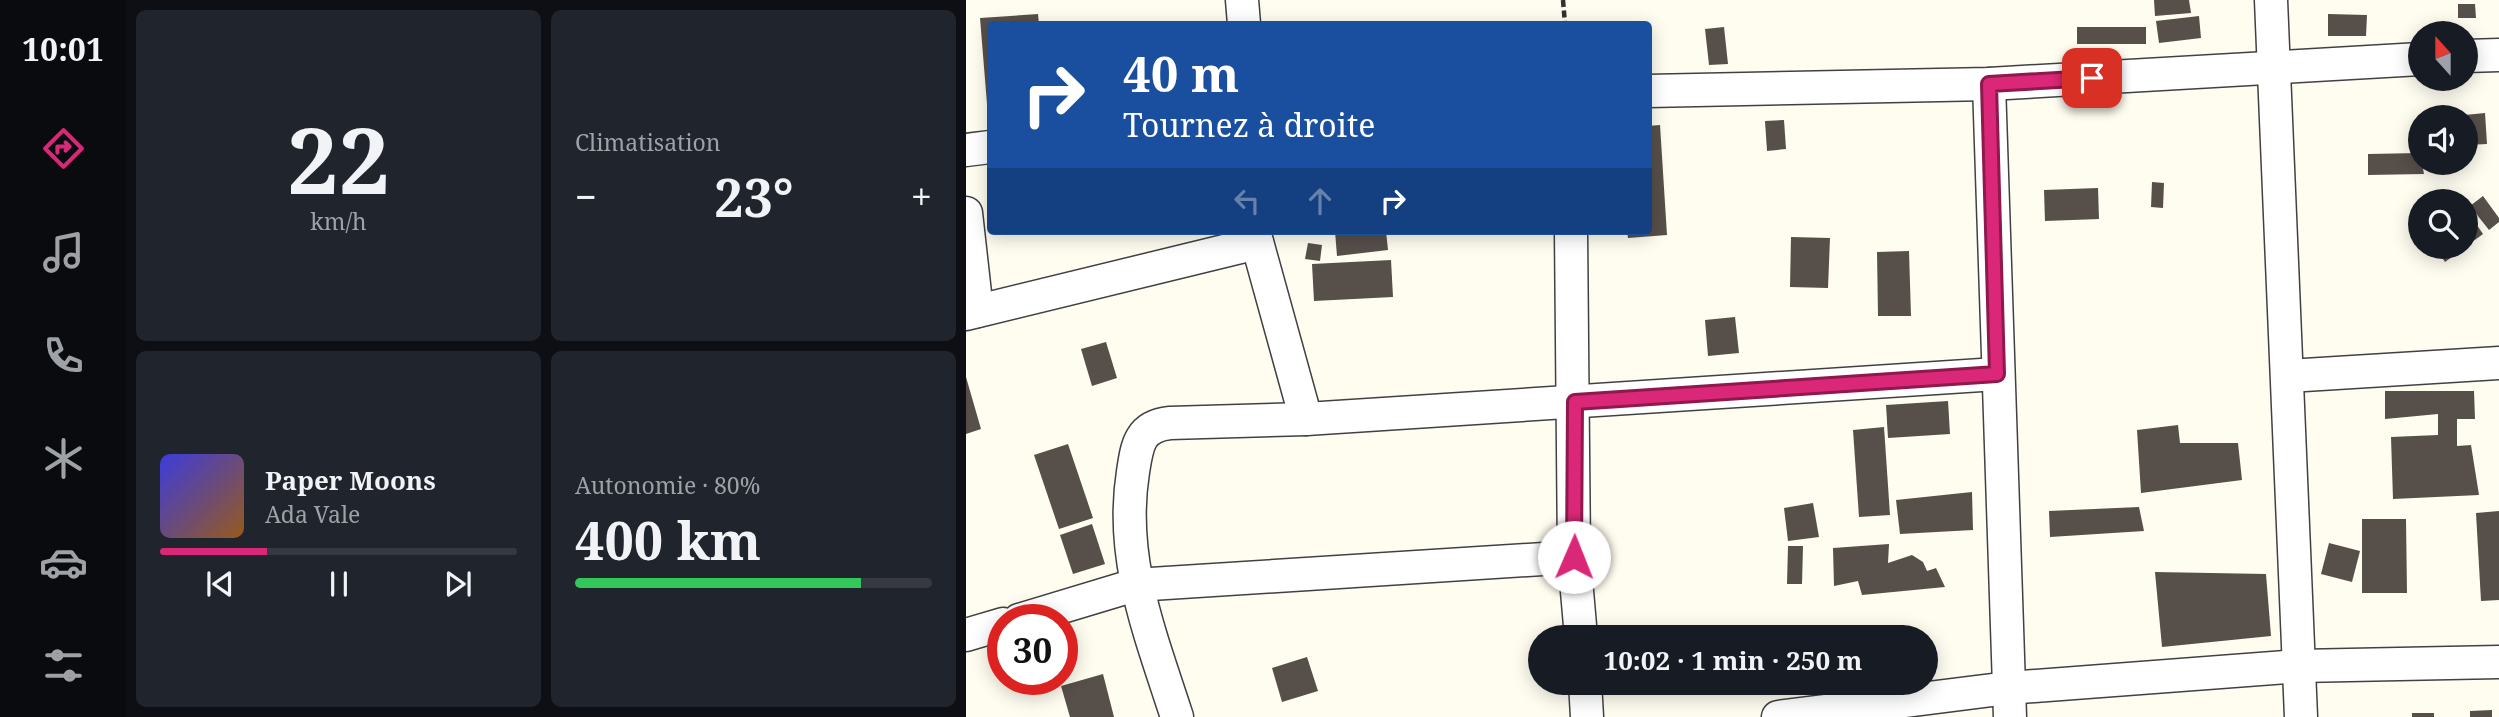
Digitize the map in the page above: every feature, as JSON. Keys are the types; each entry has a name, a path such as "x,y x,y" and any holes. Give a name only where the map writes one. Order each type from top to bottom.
{"street":[{"path":"1242,0 1244,21"},
{"path":"2271,0 2301,717"},
{"path":"2478,56 2499,55"},
{"path":"1652,90 1989,84 2408,60"},
{"path":"1989,84 2009,702"},
{"path":"966,150 987,147"},
{"path":"966,213 971,312 1255,237 1306,419"},
{"path":"1572,235 1574,557 1580,625"},
{"path":"2288,376 2499,363"},
{"path":"1177,717 1135,586 1128,543 1129,504 1138,442 1150,428 1170,423 1306,419 1997,374"},
{"path":"1074,604 1135,586 1574,557"},
{"path":"966,635 987,629"},
{"path":"1783,717 2009,702 2299,666 2499,662"},
{"path":"1586,695 1587,717"}],"path":[{"path":"1563,0 1565,21"}],"building":[{"path":"2154,0 2189,0 2191,13 2155,16"},
{"path":"2458,4 2475,4 2476,18 2458,18"},
{"path":"1038,14 1039,21 987,21 987,104 980,18"},
{"path":"2328,14 2367,15 2366,36 2328,36"},
{"path":"2199,16 2201,38 2159,43 2156,21"},
{"path":"1724,27 1728,64 1709,65 1705,29"},
{"path":"2077,27 2146,27 2146,44 2077,44"},
{"path":"2485,113 2487,144 2478,144 2478,114"},
{"path":"1784,120 1786,149 1767,151 1765,121"},
{"path":"1660,125 1667,235 1628,238 1628,235 1652,235 1652,126"},
{"path":"2408,153 2408,174 2368,175 2368,154"},
{"path":"2152,182 2164,183 2163,208 2151,207"},
{"path":"2098,188 2099,219 2045,221 2044,190"},
{"path":"2483,196 2499,218 2499,222 2489,230 2478,216 2478,200"},
{"path":"1335,235 1386,235 1388,250 1337,256"},
{"path":"1791,237 1830,238 1828,288 1790,287"},
{"path":"1308,243 1322,245 1320,261 1305,259"},
{"path":"1909,251 1911,316 1878,316 1877,252"},
{"path":"1391,260 1393,297 1314,301 1312,264"},
{"path":"1735,317 1739,353 1708,356 1705,320"},
{"path":"1106,342 1117,378 1092,386 1081,349"},
{"path":"966,377 981,429 966,434"},
{"path":"2385,391 2474,391 2475,419 2457,419 2457,446 2471,445 2479,495 2393,499 2391,437 2438,435 2438,414 2385,419"},
{"path":"1948,401 1950,434 1888,438 1886,405"},
{"path":"2178,425 2180,443 2238,443 2242,480 2141,493 2137,430"},
{"path":"1884,427 1890,515 1859,517 1853,430"},
{"path":"1068,444 1093,518 1059,529 1034,455"},
{"path":"1972,492 1973,530 1900,534 1896,500"},
{"path":"1813,503 1819,537 1788,541 1784,508"},
{"path":"2139,507 2144,531 2050,537 2049,511"},
{"path":"2499,511 2499,600 2481,601 2476,513"},
{"path":"2362,519 2406,519 2407,593 2362,593"},
{"path":"1092,524 1105,564 1073,574 1060,535"},
{"path":"2329,543 2360,551 2352,582 2321,574"},
{"path":"1889,544 1888,563 1912,555 1923,562 1927,571 1936,568 1945,587 1862,595 1858,581 1834,586 1833,548"},
{"path":"1788,546 1803,546 1802,584 1787,584"},
{"path":"2155,572 2266,574 2271,636 2162,647"},
{"path":"1307,657 1318,691 1282,702 1272,668"},
{"path":"1103,674 1114,717 1070,717 1064,695 1078,695 1078,681"},
{"path":"2492,710 2492,717 2470,717 2470,711"},
{"path":"2412,713 2434,713 2434,717 2412,717"}],"route":[{"path":"1574,557 1575,402 1997,374 1989,84 2092,78"}]}
